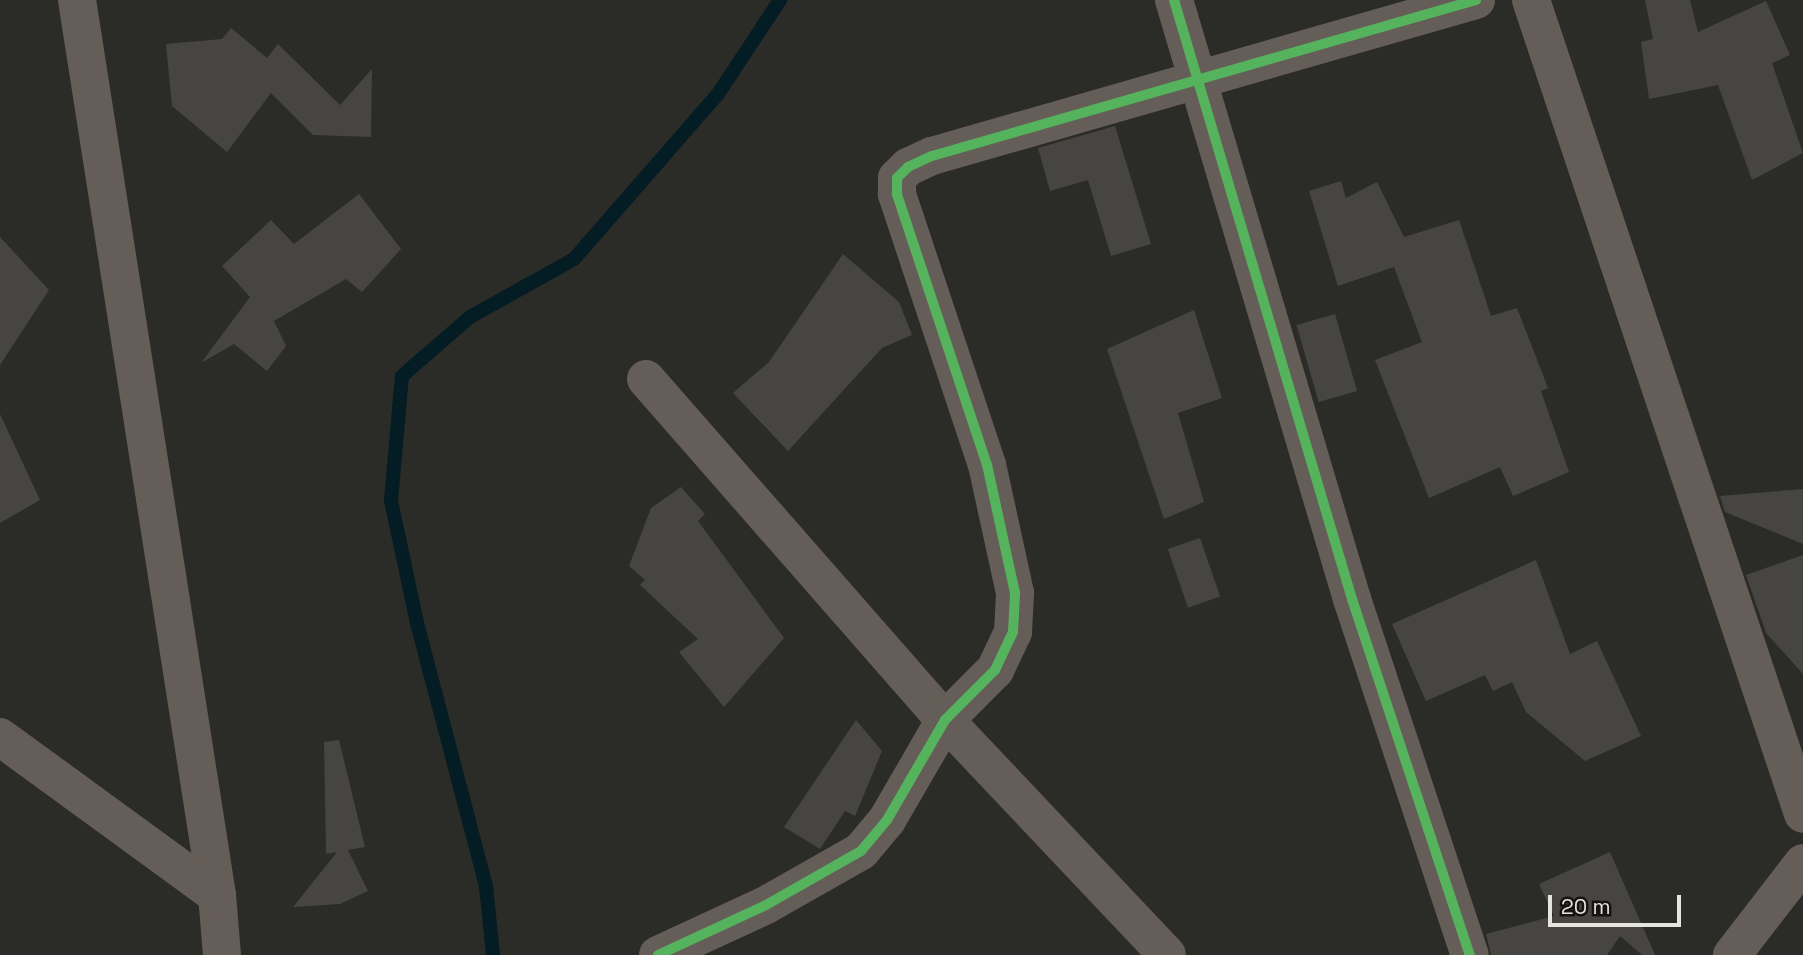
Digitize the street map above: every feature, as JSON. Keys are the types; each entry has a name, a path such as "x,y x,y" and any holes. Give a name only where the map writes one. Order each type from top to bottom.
{"street":[{"path":"77,0 217,895 222,955"},
{"path":"1174,0 1352,599 1470,955"},
{"path":"658,955 766,905 861,850 887,820 945,720 995,670 1013,632 1015,593 987,465 897,194 897,178 908,167 932,156 1198,82 1476,0"},
{"path":"1531,0 1803,814"},
{"path":"646,379 945,720 1167,955"},
{"path":"0,737 217,895"},
{"path":"1732,955 1803,863"}],"building":[{"path":"1645,0 1690,0 1698,32 1766,1 1790,55 1772,63 1803,153 1752,180 1718,85 1649,99 1641,42 1653,39"},
{"path":"231,28 267,58 278,44 340,105 372,69 371,137 313,135 271,93 227,152 172,106 166,44 222,39"},
{"path":"1115,126 1151,244 1111,256 1088,180 1050,191 1038,148"},
{"path":"1341,181 1346,198 1377,182 1404,237 1459,220 1491,316 1517,308 1548,388 1541,391 1569,472 1513,496 1500,467 1429,498 1375,360 1422,342 1394,267 1338,286 1309,191"},
{"path":"359,194 401,249 362,292 346,279 274,321 286,346 267,371 234,344 201,363 250,297 222,266 271,220 294,244"},
{"path":"0,237 49,290 0,365"},
{"path":"843,254 899,302 912,335 882,348 788,451 733,393 769,362"},
{"path":"1194,310 1222,398 1178,413 1204,502 1164,519 1107,349"},
{"path":"1335,314 1357,391 1319,402 1297,325"},
{"path":"0,414 40,500 0,523"},
{"path":"681,487 705,514 698,521 784,638 724,707 679,652 698,639 640,585 645,580 629,566 651,508"},
{"path":"1803,489 1803,544 1725,512 1720,496"},
{"path":"1200,538 1220,597 1188,608 1168,549"},
{"path":"1803,555 1803,674 1766,633 1746,575"},
{"path":"1536,560 1570,654 1597,641 1641,736 1585,761 1526,712 1512,682 1493,691 1485,675 1426,701 1392,624"},
{"path":"856,720 882,751 855,816 845,811 820,849 784,827"},
{"path":"339,740 365,847 348,850 368,891 340,904 293,907 337,852 326,854 324,742"},
{"path":"1610,852 1655,955 1642,955 1620,936 1607,955 1491,955 1486,934 1554,916 1539,884"}],"waterway":[{"path":"493,955 486,886 417,623 391,501 402,376 470,317 574,259 718,94 780,0"}],"cycle path":[{"path":"1174,0 1352,599 1470,955"},
{"path":"658,955 766,905 861,851 887,820 945,720 995,670 1013,632 1015,593 987,465 897,194 897,178 908,167 932,156 1476,0"}]}
